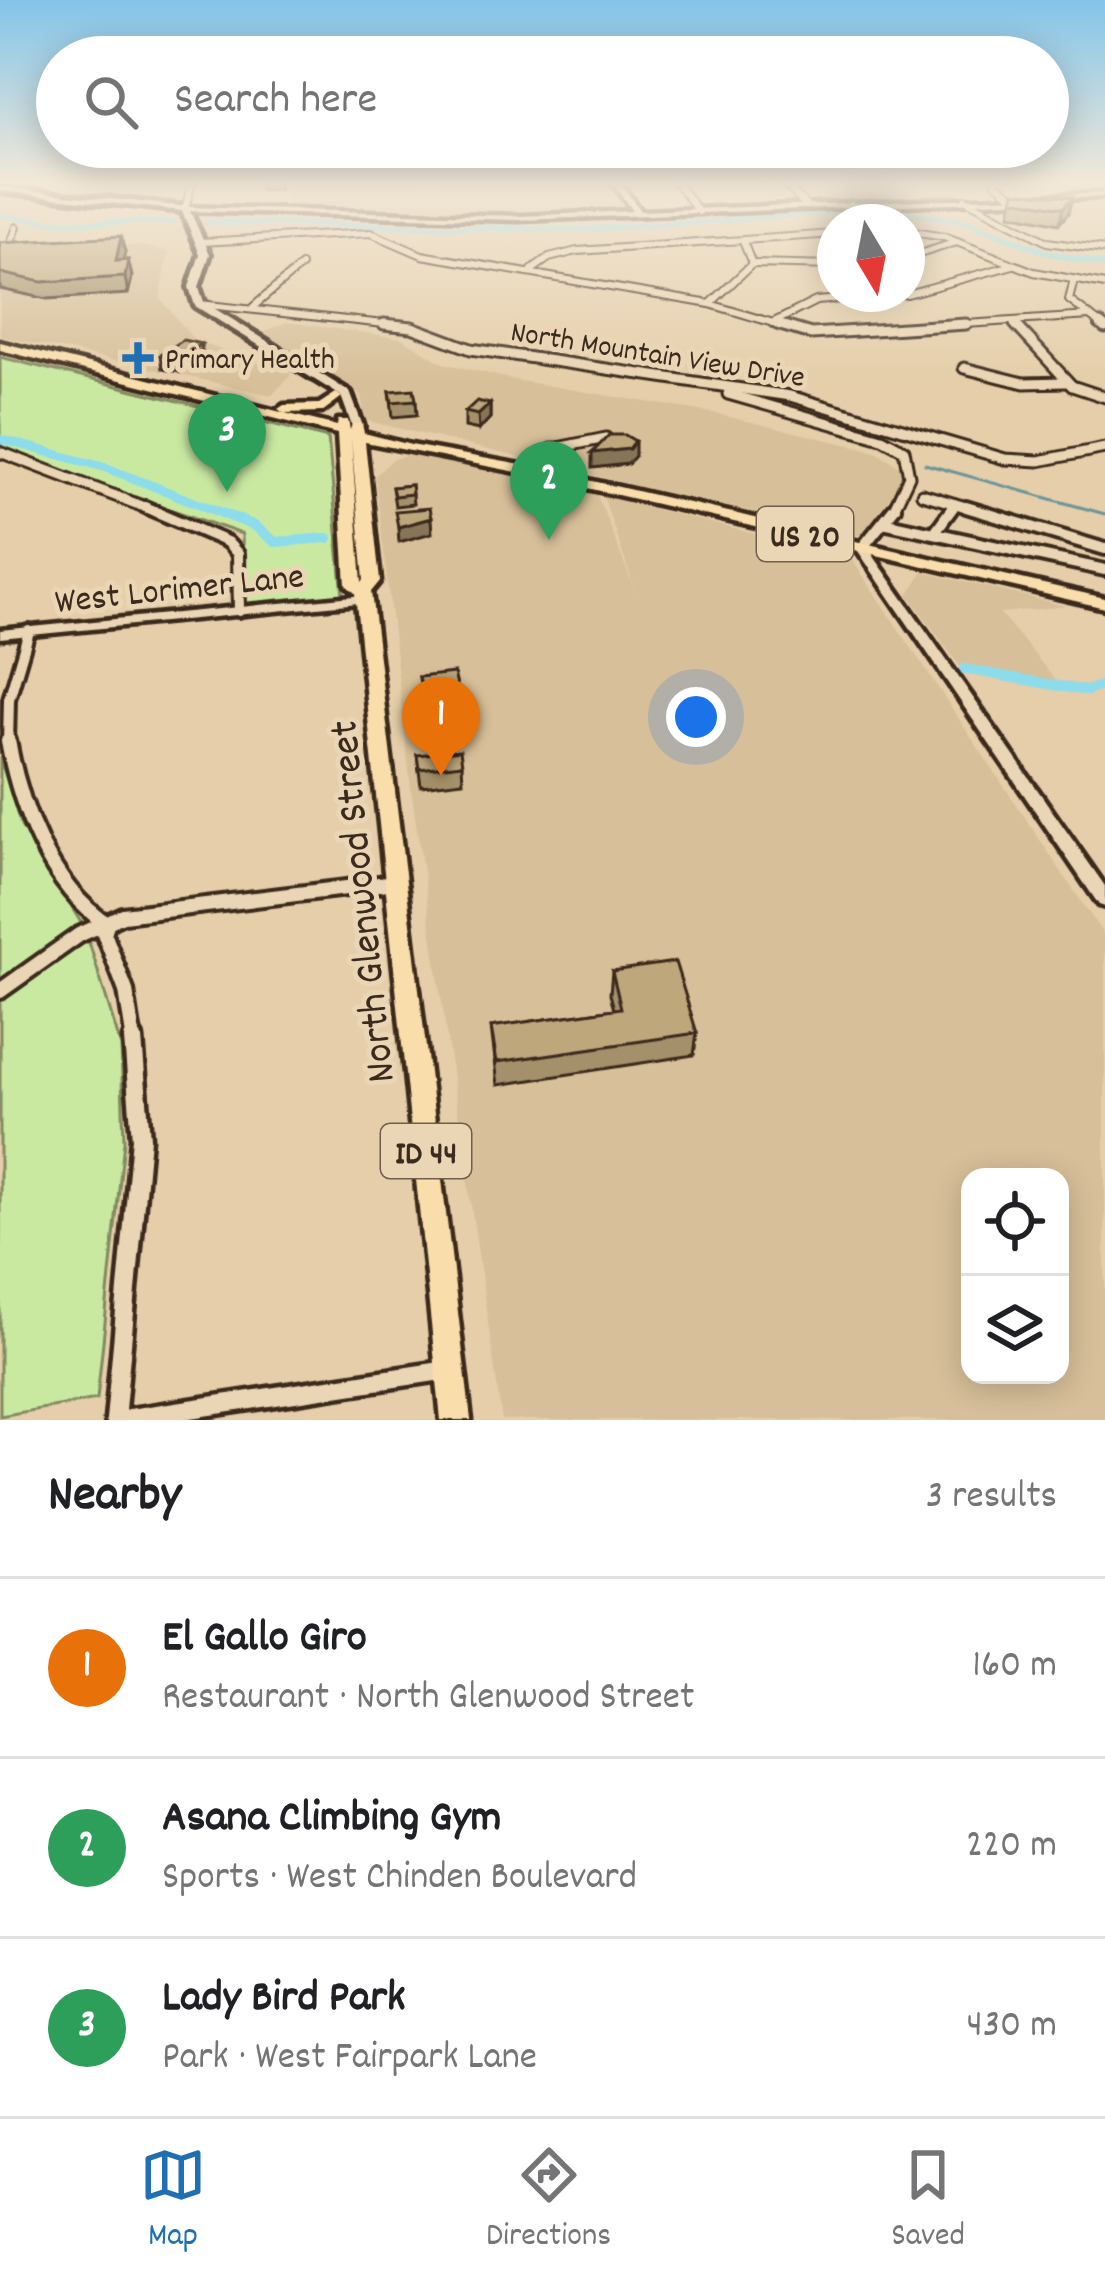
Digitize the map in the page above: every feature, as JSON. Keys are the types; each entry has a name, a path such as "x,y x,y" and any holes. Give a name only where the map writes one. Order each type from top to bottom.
{"main road":[{"path":"202,248 205,258 194,287 199,304 337,394 322,408 284,409"},
{"name":"US 20","path":"0,346 1105,604"},
{"name":"US 20","path":"158,383 172,381 284,409 411,449 527,470"},
{"name":"North Glenwood Street","path":"337,394 358,467 372,581 364,595 456,1420"},
{"name":"North Glenwood Street","path":"350,429 354,585 364,595"},
{"path":"358,467 379,451 411,449"}],"street":[{"path":"380,250 386,248"},
{"path":"414,248 453,260 710,304 830,335 1090,316"},
{"path":"453,260 465,248"},
{"path":"532,270 560,254 699,248"},
{"path":"746,248 752,264"},
{"path":"974,248 1014,265 1105,285"},
{"path":"710,304 752,264 817,266"},
{"path":"253,307 296,265 312,267"},
{"path":"925,292 1014,265"},
{"path":"1074,280 1070,300 1105,328"},
{"path":"772,323 817,301"},
{"name":"North Mountain View Drive","path":"199,304 412,327 471,350 824,404 1005,459 1039,461 1105,448"},
{"path":"1013,322 1066,382"},
{"path":"964,368 1024,383 1066,382 1105,398"},
{"path":"724,388 733,396 881,438 904,450 909,480 862,548 1102,891"},
{"path":"527,470 552,449 606,438"},
{"path":"0,452 58,470 227,542 238,554 238,611"},
{"path":"883,522 1104,570 1105,552 922,494"},
{"path":"934,533 955,504"},
{"name":"West Lorimer Lane","path":"0,634 364,595"},
{"path":"29,631 7,711 15,784 28,818 86,913 107,924"},
{"path":"0,991 79,935 122,916 396,881"},
{"path":"107,924 104,933 135,1034 141,1138 116,1420 450,1369"}],"shaded area":[{"path":"88,248 169,252 160,298 195,341 292,374 272,395 0,336 0,254"},
{"path":"286,322 402,338 443,363 514,380 713,413 876,451 906,470 865,537 650,489 364,420 362,396 261,333"},
{"path":"417,453 597,495 636,593 603,496 851,558 1105,937 1105,1420 502,1420 411,788 375,476 393,459"},
{"path":"923,572 1066,606 1000,613 1056,681 964,672 908,595"}],"green space":[{"path":"0,357 328,438 343,595 244,607 242,534 0,450"},
{"path":"0,758 21,826 85,929 121,1047 124,1141 97,1399 0,1416"}],"building":[{"path":"0,248 119,248 116,261 128,260 125,277 42,282 0,273"},
{"path":"183,340 201,344 177,359 160,355"},
{"path":"414,389 416,400 392,402 390,391"},
{"path":"477,401 490,404 478,415 465,412"},
{"path":"609,435 635,441 629,449 592,453"},
{"path":"411,485 412,494 394,496 392,487"},
{"path":"429,508 431,518 398,527 395,511"},
{"path":"454,673 457,686 422,690 419,677"},
{"path":"460,750 462,764 419,769 417,755"},
{"path":"675,962 697,1033 497,1062 491,1027 621,1008 612,971"}],"waterway":[{"path":"1036,248 1105,265"},
{"path":"0,439 104,467 215,510"},
{"path":"925,464 1105,514"},
{"path":"207,507 255,526 275,542 328,538"},
{"path":"964,669 1087,691 1105,684"}],"place":[{"name":"Primary Health","path":"138,358"},
{"name":"Lady Bird Park","path":"227,492"},
{"name":"Asana Climbing Gym","path":"549,540"},
{"name":"El Gallo Giro","path":"441,776"}]}
